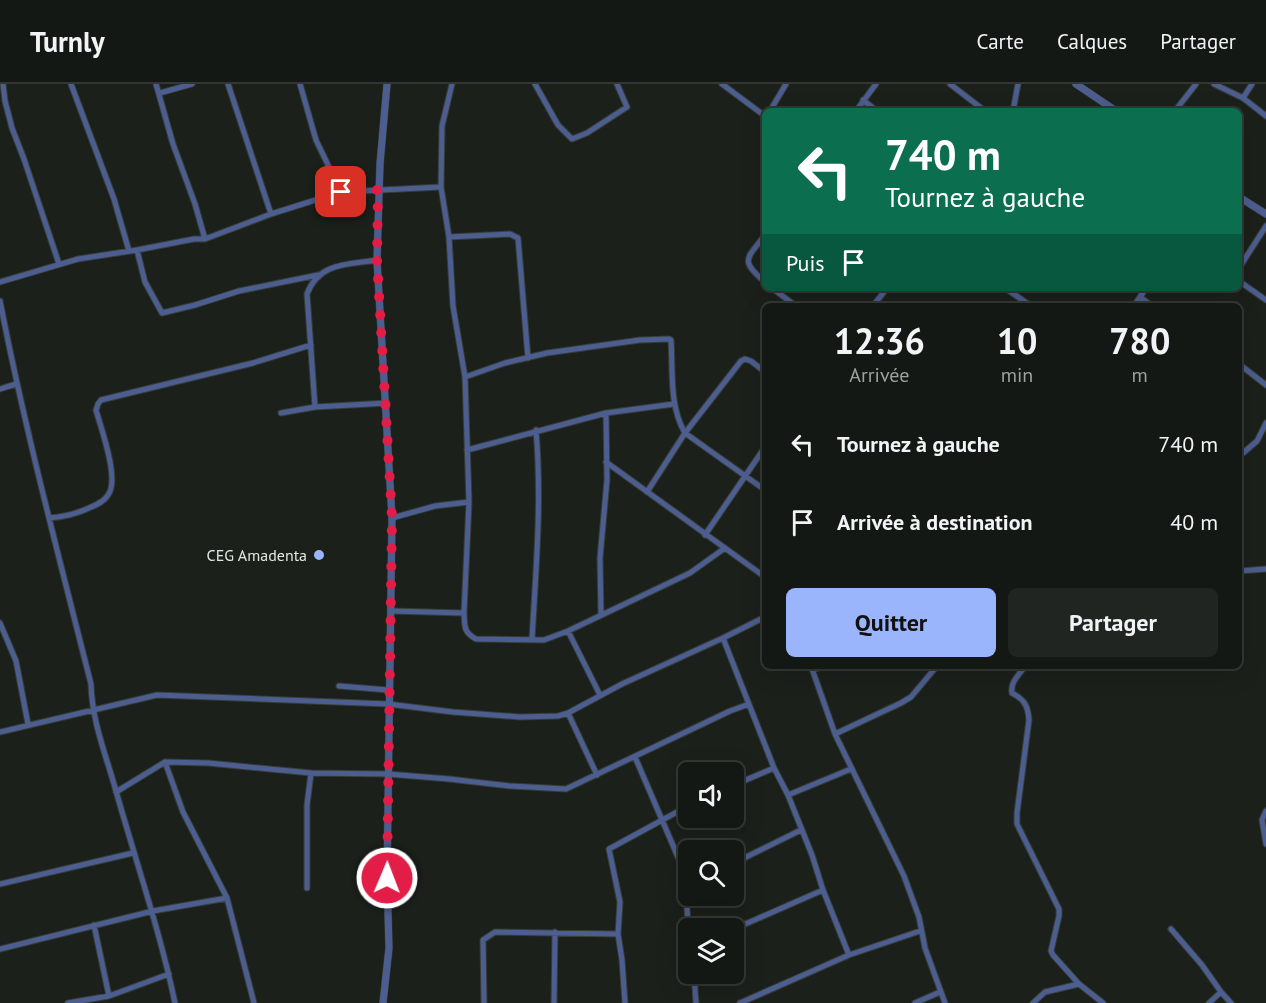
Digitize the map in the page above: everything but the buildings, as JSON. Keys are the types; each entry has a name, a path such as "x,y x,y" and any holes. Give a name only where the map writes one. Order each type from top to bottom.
{"street":[{"path":"71,84 114,199 129,251"},
{"path":"156,84 173,144 205,239"},
{"path":"160,93 192,84"},
{"path":"228,84 271,214"},
{"path":"300,84 316,140 341,192"},
{"path":"382,1003 389,948 388,690 392,518 377,260 378,190 387,84"},
{"path":"452,84 442,126 441,187 449,237 453,306 465,377 469,502 464,613 468,634 476,639 544,639 568,631 690,573 725,548"},
{"path":"535,84 558,124 572,139 587,133 627,107 617,84"},
{"path":"722,84 762,114"},
{"path":"772,108 786,84"},
{"path":"858,108 876,84"},
{"path":"950,84 981,108"},
{"path":"1014,108 1018,84"},
{"path":"1076,84 1112,108"},
{"path":"1177,108 1196,84"},
{"path":"1214,84 1243,98 1266,116"},
{"path":"1243,98 1252,84"},
{"path":"2,85 12,128 59,264"},
{"path":"863,100 873,108"},
{"path":"0,282 93,256 205,239 271,214 341,192 441,187"},
{"path":"1242,199 1266,214"},
{"path":"1242,263 1266,226"},
{"path":"449,237 510,234 518,238 528,358"},
{"path":"762,239 748,258 748,263 752,271 762,279"},
{"path":"137,250 145,282 162,313 239,291 318,275 332,268 377,260"},
{"path":"315,407 307,294 318,275"},
{"path":"1242,283 1266,300"},
{"path":"776,291 792,303"},
{"path":"875,303 885,291"},
{"path":"1009,291 1027,303"},
{"path":"1136,303 1144,291"},
{"path":"1140,297 1148,303"},
{"path":"0,301 16,384 91,684 92,710 133,853 153,911 175,1003"},
{"path":"465,377 505,363 547,353 666,338 670,340 674,404 685,433 762,488"},
{"path":"49,518 65,517 82,511 100,503 110,494 113,484 112,472 96,410 101,400 253,363 311,345"},
{"path":"647,492 685,433 741,361 745,359 751,361 762,370"},
{"path":"1242,366 1266,385"},
{"path":"0,389 16,384"},
{"path":"281,412 315,407 387,404"},
{"path":"467,450 606,413 674,404"},
{"path":"601,614 600,558 608,480 606,413"},
{"path":"1243,453 1257,441 1266,423"},
{"path":"532,639 538,522 536,430"},
{"path":"705,535 762,451"},
{"path":"606,462 762,575"},
{"path":"392,518 435,506 469,502"},
{"path":"1242,571 1266,569"},
{"path":"391,611 464,613"},
{"path":"0,732 157,695 388,704 453,712 546,718 568,713 600,695 762,618"},
{"path":"0,623 16,661 28,724"},
{"path":"568,631 600,695"},
{"path":"723,638 774,768 788,795 812,855 823,890 849,955"},
{"path":"812,669 835,734 904,876 945,1003"},
{"path":"835,734 901,704 911,697 934,669"},
{"path":"1023,669 1013,681 1011,688 1012,693 1025,702 1029,710 1017,824 1059,909 1052,953 1056,961 1079,984 1103,1003"},
{"path":"339,686 388,690"},
{"path":"116,792 165,762 208,763 310,772 388,774 566,789 749,704"},
{"path":"568,713 597,775"},
{"path":"635,757 678,856"},
{"path":"165,762 183,812 227,898 254,1003"},
{"path":"744,781 774,768"},
{"path":"788,795 851,769"},
{"path":"307,888 307,805 310,772"},
{"path":"625,1003 618,934 620,902 609,849 678,811"},
{"path":"1266,811 1263,820 1266,844"},
{"path":"744,857 801,830"},
{"path":"0,884 133,853"},
{"path":"744,925 823,890"},
{"path":"0,949 153,911 227,898"},
{"path":"94,925 109,996"},
{"path":"1171,929 1231,1003"},
{"path":"740,1003 849,955 920,931"},
{"path":"484,1003 483,940 495,932 618,934"},
{"path":"555,932 555,1003"},
{"path":"68,1003 109,996 169,974"},
{"path":"695,984 696,1003"},
{"path":"1033,1003 1045,992 1079,984"},
{"path":"915,1003 940,992"},
{"path":"1209,1003 1221,992"}],"place":[{"name":"CEG Amadenta","path":"319,555"}],"route":[{"path":"341,192 378,190 377,260 392,518 387,878"}]}
